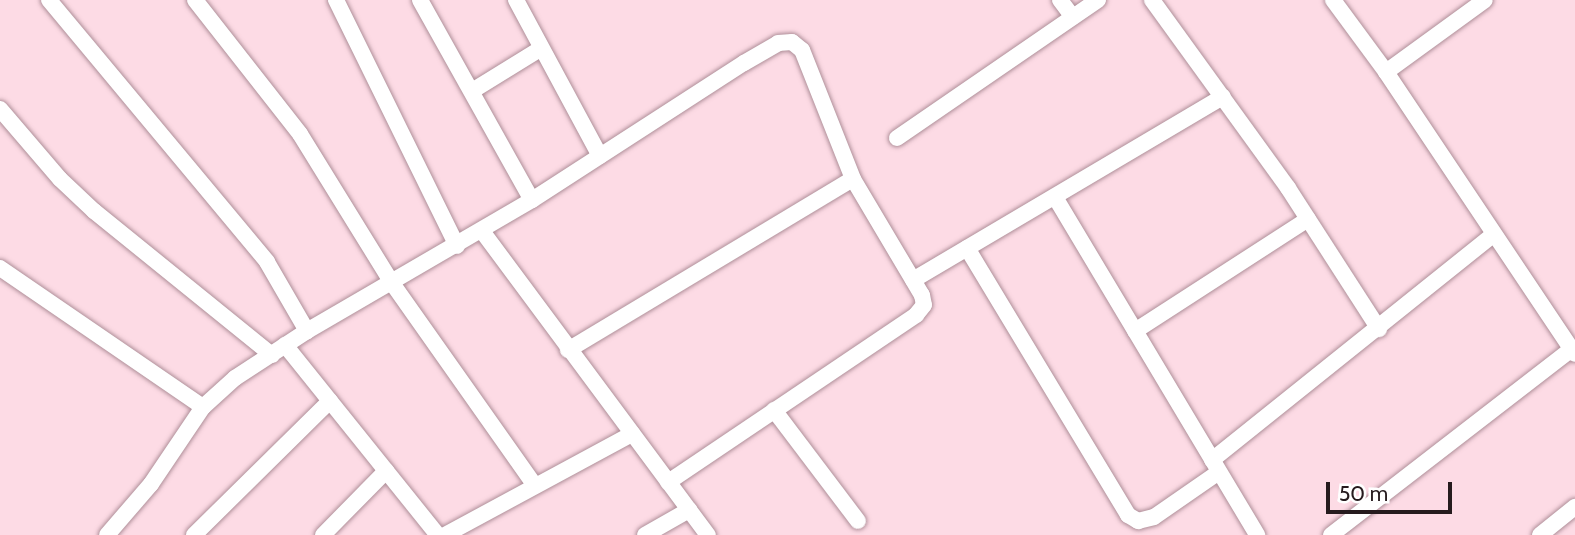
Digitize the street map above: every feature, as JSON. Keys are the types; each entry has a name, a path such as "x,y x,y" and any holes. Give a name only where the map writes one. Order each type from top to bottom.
{"street":[{"path":"49,0 175,148 267,262 307,331"},
{"path":"195,0 300,134 392,283 535,486"},
{"path":"336,0 457,246"},
{"path":"420,0 532,200"},
{"path":"516,0 600,156"},
{"path":"1060,0 1073,17"},
{"path":"897,138 1098,0"},
{"path":"1152,0 1308,219 1378,329"},
{"path":"1331,535 1573,352 1386,72 1333,0"},
{"path":"1386,72 1485,0"},
{"path":"107,535 151,484 203,407 235,378 307,331 482,231 744,63 778,43 792,42 802,50 853,179 918,276 925,306 916,315 668,482"},
{"path":"472,91 540,49"},
{"path":"918,276 1223,97"},
{"path":"0,109 60,178 94,211 279,350 330,401 438,535"},
{"path":"568,350 853,179"},
{"path":"1055,197 1257,535"},
{"path":"1135,331 1308,219"},
{"path":"482,231 708,535"},
{"path":"967,248 1128,514 1138,521 1154,517 1494,234"},
{"path":"0,268 203,407"},
{"path":"194,535 330,401"},
{"path":"774,410 858,521"},
{"path":"445,535 632,434"},
{"path":"323,535 386,471"},
{"path":"1540,535 1575,507"},
{"path":"645,535 689,510"}]}
